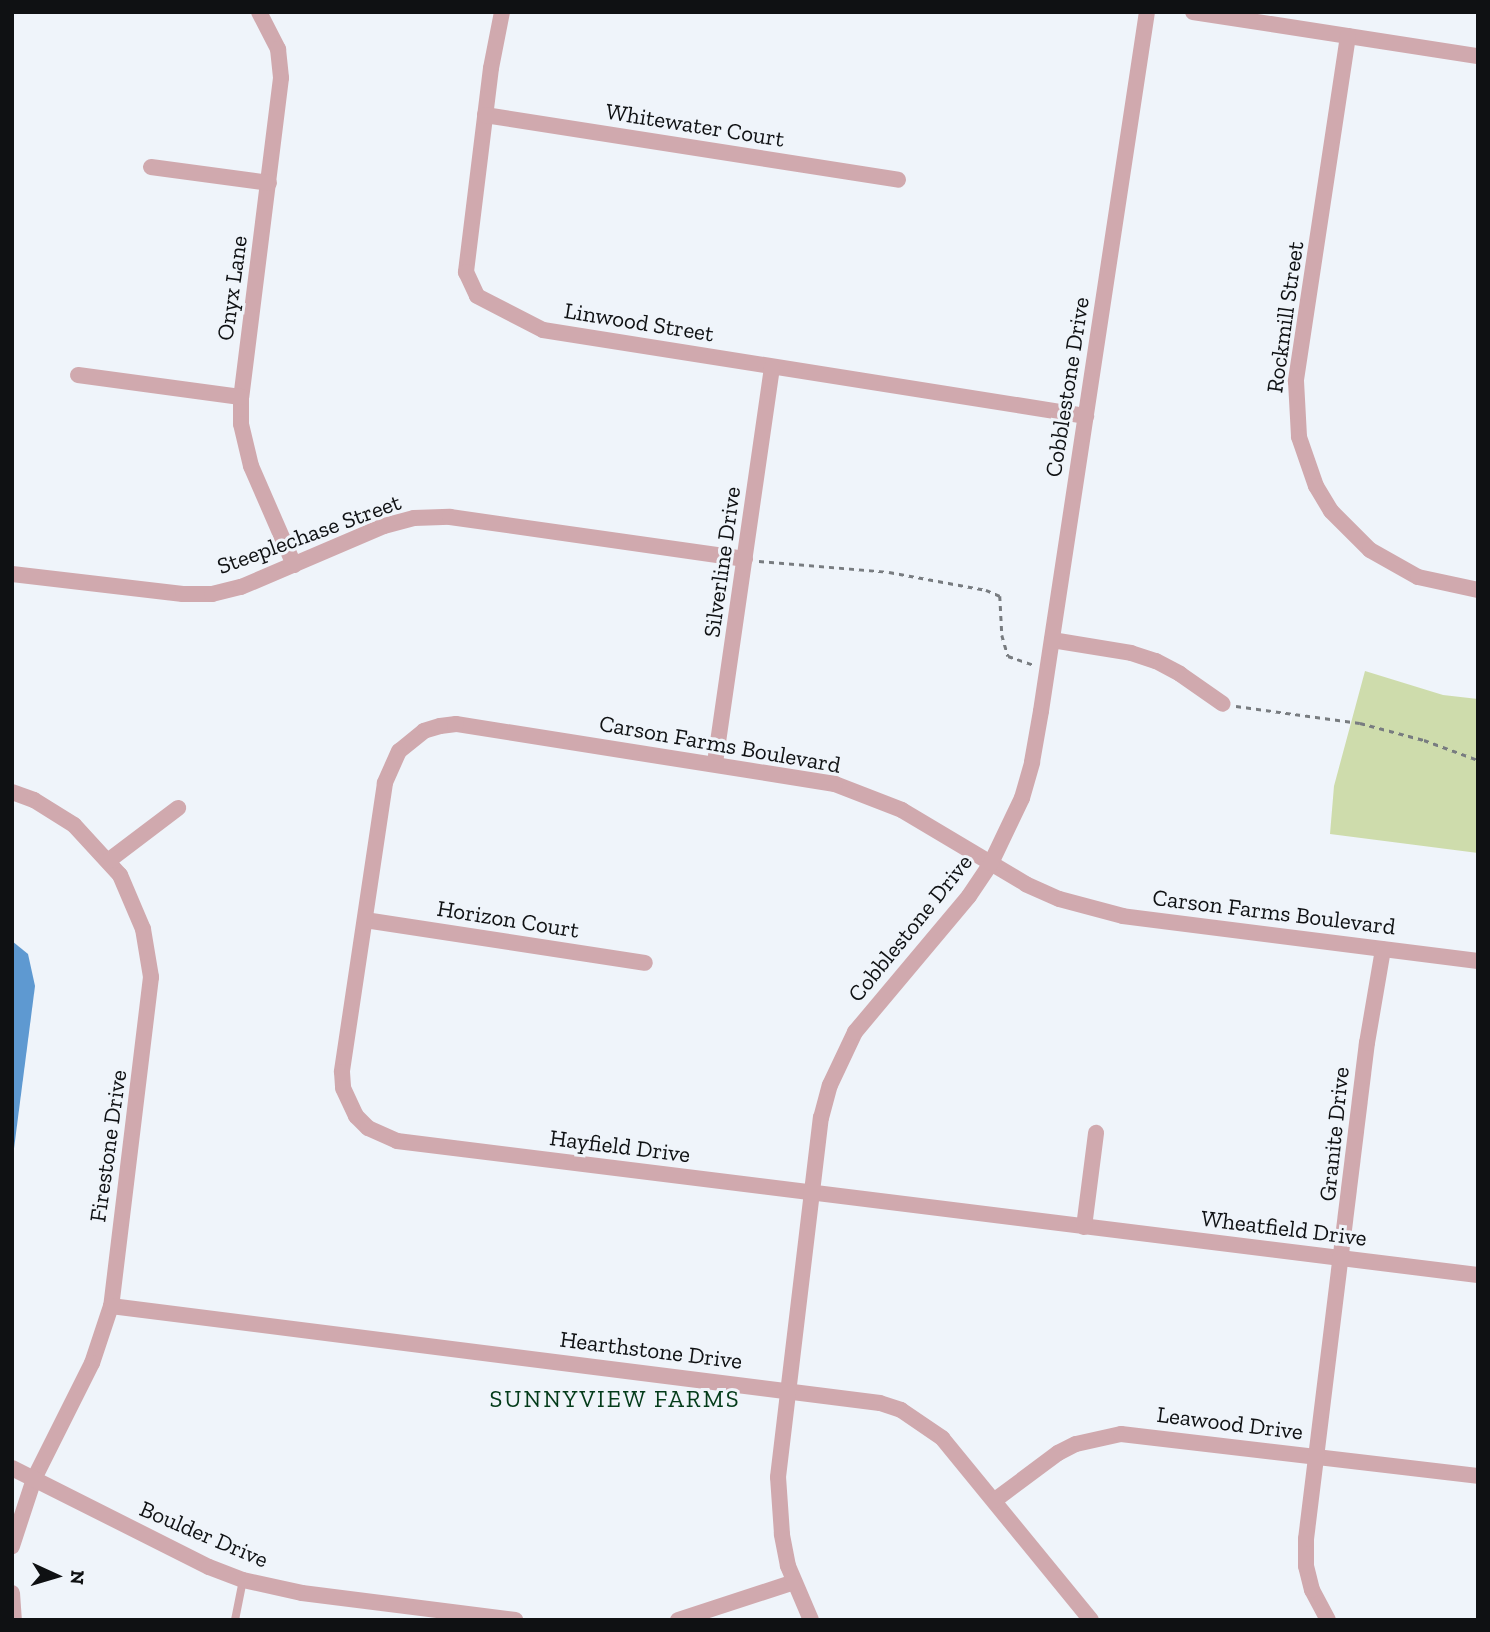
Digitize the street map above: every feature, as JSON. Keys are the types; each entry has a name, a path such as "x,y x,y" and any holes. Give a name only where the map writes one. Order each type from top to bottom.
{"street":[{"name":"Onyx Lane","path":"259,12 278,49 281,78 270,183 241,397 241,424 251,466 294,565"},
{"name":"Linwood Street","path":"502,12 485,116 466,272 477,296 543,330 1086,416"},
{"name":"Cobblestone Drive","path":"811,1620 794,1582 782,1534 778,1503 788,1390 821,1118 841,1058 873,1009 969,896 991,863 1008,832 1032,762 1147,12"},
{"path":"1193,12 1478,56"},
{"name":"Rockmill Street","path":"1348,36 1296,381 1299,436 1306,462 1326,502 1348,531 1370,550 1418,577 1478,590"},
{"name":"Whitewater Court","path":"485,116 898,180"},
{"path":"151,167 270,183"},
{"name":"Silverline Drive","path":"715,763 772,367"},
{"path":"78,375 241,397"},
{"name":"Steeplechase Street","path":"12,574 183,594 212,594 241,587 384,526 414,518 450,517 745,559"},
{"path":"1052,640 1131,653 1156,661 1181,674 1223,704"},
{"name":"Carson Farms Boulevard","path":"365,920 390,765 410,740 424,731 456,724 806,777 869,796 902,810 991,863 1059,898 1113,914 1478,961"},
{"name":"Firestone Drive","path":"12,792 58,814 89,838 120,875 143,929 151,977 111,1306 92,1363 34,1479 12,1546"},
{"path":"108,861 178,808"},
{"name":"Horizon Court","path":"365,920 645,963"},
{"name":"Hayfield Drive","path":"365,920 343,1080 348,1102 356,1116 382,1137 397,1142 1084,1227"},
{"name":"Granite Drive","path":"1328,1620 1312,1590 1306,1566 1306,1539 1367,1043 1383,949"},
{"path":"1084,1227 1096,1133"},
{"name":"Wheatfield Drive","path":"1084,1227 1478,1275"},
{"name":"Hearthstone Drive","path":"111,1306 788,1390 868,1401 901,1410 942,1437 1091,1620"},
{"name":"Leawood Drive","path":"995,1500 1058,1453 1101,1436 1146,1435 1478,1476"},
{"name":"Boulder Drive","path":"12,1468 209,1567 243,1580 302,1593 514,1620"},
{"path":"678,1620 794,1582"},
{"path":"12,1594 14,1620"}],"lane":[{"path":"235,1620 243,1580"}],"path":[{"path":"745,559 889,572 946,585 986,590 1000,596 1002,635 1008,656 1048,666"},
{"path":"1223,704 1360,723 1424,740 1478,760"}],"green space":[{"path":"1365,671 1443,695 1478,699 1478,853 1330,834 1334,786"}],"water":[{"path":"12,941 28,954 35,986 12,1164"}],"district":[{"name":"SUNNYVIEW FARMS","path":"615,1399"}]}
